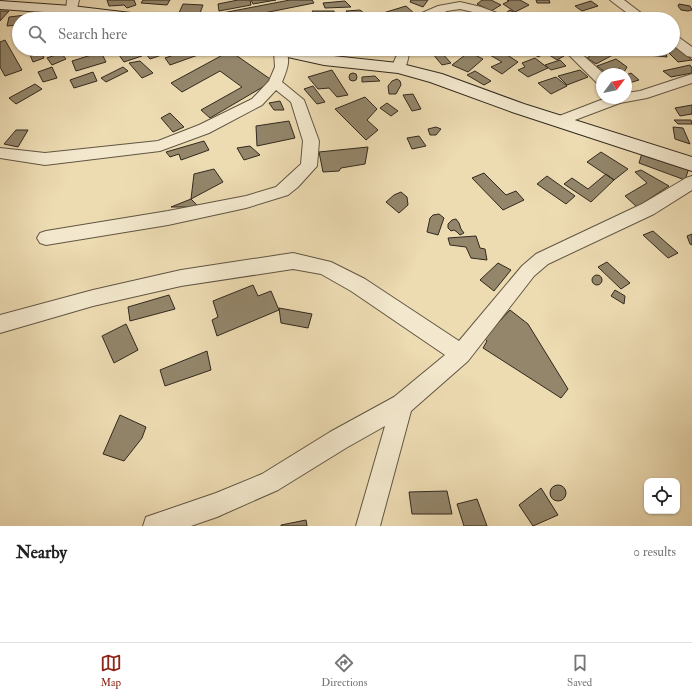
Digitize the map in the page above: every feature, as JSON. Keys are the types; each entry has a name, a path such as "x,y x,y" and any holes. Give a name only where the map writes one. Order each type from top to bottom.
{"street":[{"path":"616,0 633,12"},
{"path":"433,12 447,5 459,2 483,12"},
{"path":"0,5 72,5 110,12"},
{"path":"680,44 692,53"},
{"path":"0,153 45,159 160,146 204,129 257,102 275,83 282,68 278,56"},
{"path":"305,56 324,60 398,68 436,78 518,108 692,164"},
{"path":"398,68 403,56"},
{"path":"576,56 596,74"},
{"path":"632,97 642,95 692,78"},
{"path":"46,238 168,218 246,202 282,191 292,184 309,166 311,141 297,100 275,83"},
{"path":"558,121 604,104"},
{"path":"155,526 217,505 270,482 338,440 402,405 461,354 528,271 542,259 648,209 692,182"},
{"path":"0,324 93,298 181,278 293,261 325,267 358,285 461,354"},
{"path":"368,526 402,405"}],"building":[{"path":"107,0 134,0 136,5 127,8 124,5 109,6"},
{"path":"143,0 170,0 167,5 141,3"},
{"path":"238,0 250,0 251,5 219,11 218,4"},
{"path":"251,0 276,0 253,4"},
{"path":"290,0 312,0 314,3 269,12 227,12"},
{"path":"411,0 428,0 423,7 410,2"},
{"path":"482,0 491,0 501,5 491,11 477,4"},
{"path":"507,0 520,0 529,5 515,12 503,4 509,1"},
{"path":"536,0 549,0 550,3 537,3"},
{"path":"345,1 351,7 325,8 323,3"},
{"path":"591,1 598,6 582,11 575,6"},
{"path":"183,4 203,5 200,12 179,12"},
{"path":"679,4 690,6 692,10 681,10 678,6"},
{"path":"406,6 413,12 386,12"},
{"path":"360,10 363,12 348,12 346,11"},
{"path":"0,11 9,11 0,21"},
{"path":"312,11 334,12 313,12"},
{"path":"9,17 12,17 12,26 7,26"},
{"path":"5,40 12,52 12,56 14,56 22,70 5,76 0,67 0,42"},
{"path":"680,49 692,60 678,62 672,56 680,56"},
{"path":"30,56 43,56 44,58 33,62"},
{"path":"53,56 64,56 66,59 52,65 47,58"},
{"path":"88,56 103,56 106,62 76,71 72,61"},
{"path":"120,56 142,56 124,62"},
{"path":"148,56 159,56 150,59"},
{"path":"171,56 195,56 170,65 165,58"},
{"path":"221,56 237,56 273,81 210,118 201,110 242,87 220,71 182,92 171,83"},
{"path":"434,56 445,56 451,63 442,65"},
{"path":"464,56 477,56 483,59 468,72 452,65"},
{"path":"492,56 509,56 518,62 502,74 491,67 502,62"},
{"path":"551,56 564,56 557,60"},
{"path":"590,56 611,56 596,64 587,58"},
{"path":"535,58 548,68 528,77 518,70 525,67 522,63"},
{"path":"616,59 627,67 600,68 597,66"},
{"path":"560,60 566,66 551,70 545,65"},
{"path":"140,61 153,73 142,78 129,63"},
{"path":"690,65 692,68 692,73 671,77 663,71"},
{"path":"52,67 57,78 43,82 38,72"},
{"path":"123,67 128,71 106,82 101,78"},
{"path":"332,70 348,95 337,97 329,88 318,89 308,77"},
{"path":"580,70 588,77 567,85 558,76"},
{"path":"475,71 491,81 484,85 467,75"},
{"path":"93,72 97,81 74,88 70,80"},
{"path":"351,73 355,73 357,77 355,81 351,81 349,79 349,75"},
{"path":"632,74 639,80 632,82"},
{"path":"375,76 380,81 362,82 362,77"},
{"path":"556,77 567,86 551,94 538,83"},
{"path":"397,79 400,81 401,85 396,94 389,94 388,86 392,81"},
{"path":"35,84 42,89 16,104 9,98"},
{"path":"313,86 325,102 317,104 304,89"},
{"path":"413,94 421,109 412,111 403,95"},
{"path":"365,97 377,109 367,120 378,130 366,140 335,109"},
{"path":"280,101 284,110 274,110 269,103"},
{"path":"387,103 398,111 391,116 380,108"},
{"path":"692,105 692,114 680,116 675,108"},
{"path":"170,113 184,127 173,132 161,118"},
{"path":"674,120 691,120 692,124 678,124"},
{"path":"289,121 295,138 257,146 256,126"},
{"path":"436,127 441,129 436,135 430,135 428,129"},
{"path":"673,127 683,128 690,144 675,139"},
{"path":"16,130 28,130 18,147 4,144"},
{"path":"419,136 426,146 412,149 407,138"},
{"path":"204,141 209,150 181,160 179,154 170,157 166,152"},
{"path":"250,146 260,155 244,160 237,148"},
{"path":"368,147 365,164 341,168 339,171 323,172 319,152"},
{"path":"601,152 628,169 614,180 587,162"},
{"path":"642,153 689,168 685,180 639,163"},
{"path":"214,169 223,182 191,199 194,174"},
{"path":"641,170 669,186 637,207 625,196 647,183 635,172"},
{"path":"484,173 506,195 516,191 524,200 503,210 472,178"},
{"path":"606,174 614,180 591,202 564,184 572,178 588,189"},
{"path":"547,176 575,196 566,204 537,184"},
{"path":"401,192 407,197 408,205 399,213 386,202 394,195"},
{"path":"191,199 199,207 171,207"},
{"path":"439,214 444,218 438,235 427,232 430,218 433,215"},
{"path":"456,219 464,233 460,235 454,230 451,231 448,228 448,224 452,220"},
{"path":"653,231 678,253 668,258 643,235"},
{"path":"692,234 692,245 690,244 687,236"},
{"path":"476,236 480,248 485,249 487,260 471,258 466,247 450,245 448,238"},
{"path":"607,262 630,283 621,289 598,267"},
{"path":"498,263 511,270 494,291 480,280"},
{"path":"595,275 599,275 601,276 601,284 595,285 592,282 592,278"},
{"path":"253,285 258,296 271,291 279,310 217,336 212,320 218,317 213,301"},
{"path":"615,290 625,296 624,304 611,296"},
{"path":"169,295 175,309 130,321 128,307"},
{"path":"279,308 312,314 308,328 281,323"},
{"path":"510,310 528,324 568,389 561,398 483,348 487,341 484,338"},
{"path":"126,324 138,350 114,363 102,336"},
{"path":"207,351 211,370 165,386 160,370"},
{"path":"120,415 146,427 142,438 124,461 103,454"},
{"path":"558,485 564,487 566,493 564,499 558,501 552,499 550,493 552,487"},
{"path":"541,488 558,515 533,526 519,505"},
{"path":"447,491 452,514 412,514 409,492"},
{"path":"477,499 487,526 464,526 457,504"},
{"path":"306,520 307,526 281,526 281,525"}]}
